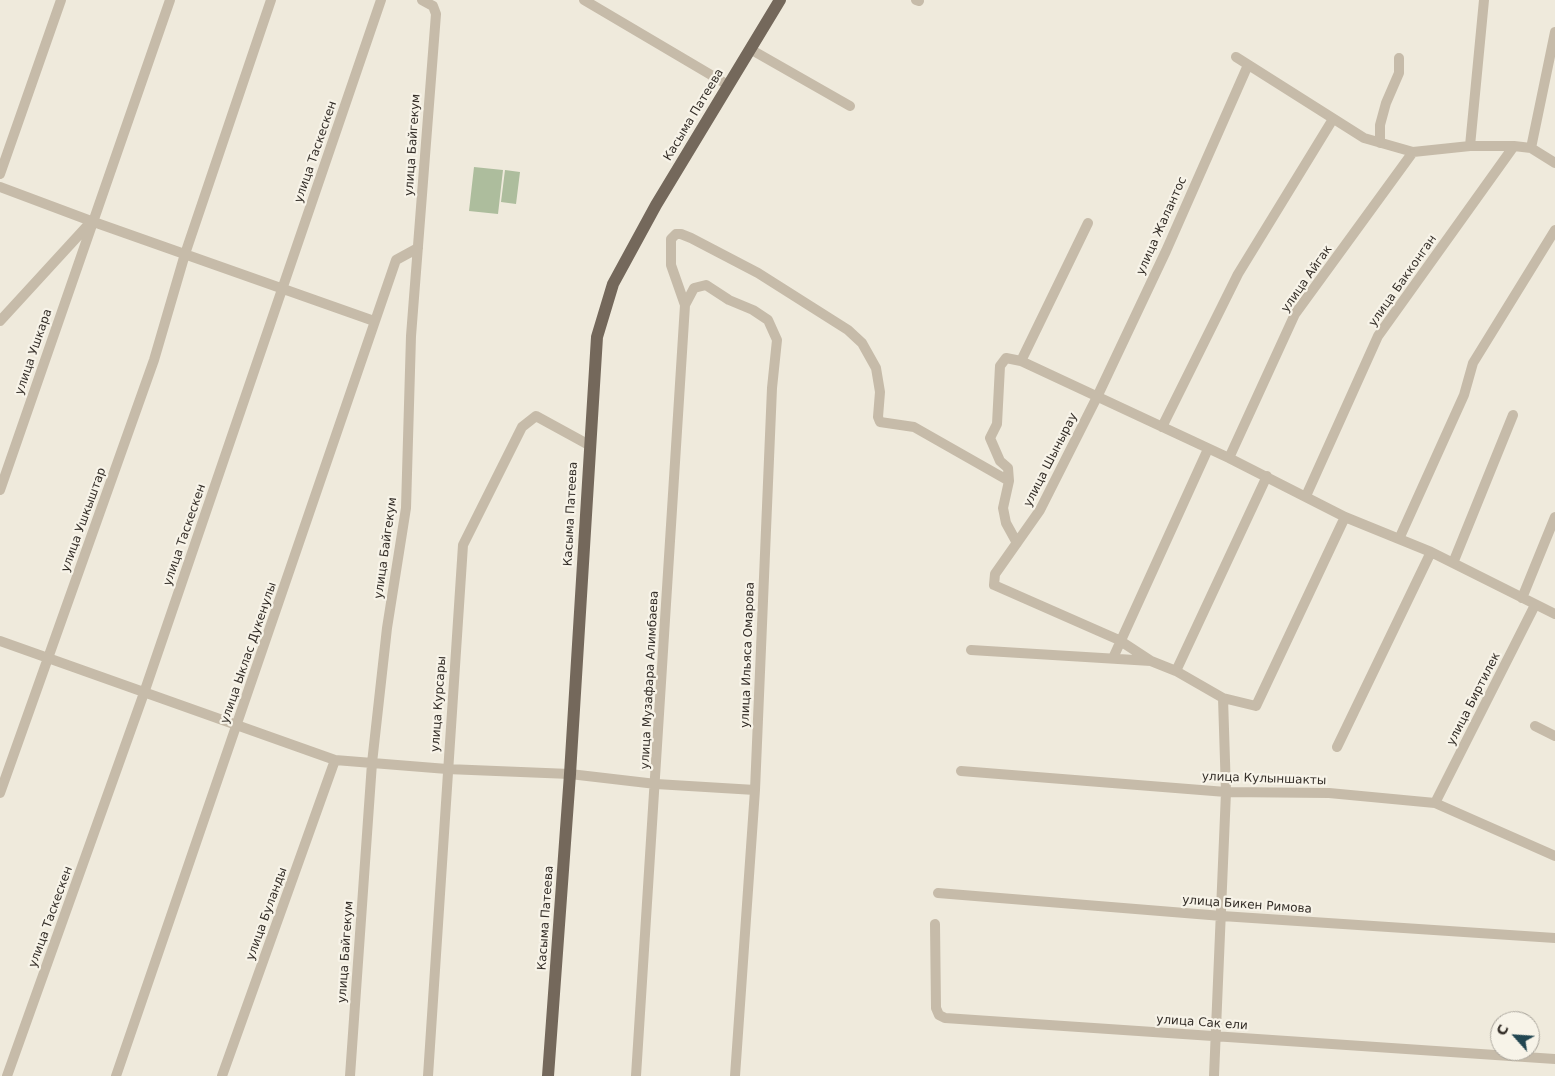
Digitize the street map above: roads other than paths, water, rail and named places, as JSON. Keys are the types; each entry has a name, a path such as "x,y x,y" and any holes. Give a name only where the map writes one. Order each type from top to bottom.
{"main road":[{"name":"Касыма Патеева","path":"548,1076 570,774 597,337 613,284 656,205 780,0"}],"street":[{"path":"0,174 61,0"},
{"name":"улица Ушкара","path":"0,490 91,221 170,0"},
{"name":"улица Ушкыштар","path":"0,794 154,360 185,254 271,0"},
{"name":"улица Таскескен","path":"7,1076 144,693 381,0"},
{"name":"улица Байгекум","path":"350,1076 372,764 387,628 406,508 411,336 436,14 433,6 422,0"},
{"path":"584,0 728,85"},
{"path":"1470,146 1484,0"},
{"path":"1531,148 1555,32"},
{"path":"750,49 850,106"},
{"path":"1236,57 1364,138 1413,152 1470,146 1531,148 1555,163"},
{"path":"1380,143 1380,125 1386,103 1399,73 1399,58"},
{"name":"улица Жалантос","path":"1097,397 1166,251 1248,65"},
{"path":"1162,427 1238,274 1333,119"},
{"name":"улица Бакконган","path":"1306,496 1378,336 1514,146"},
{"name":"улица Айгак","path":"1229,458 1295,314 1413,152"},
{"path":"0,187 374,321"},
{"path":"0,321 91,221"},
{"path":"1020,361 1088,224"},
{"path":"1399,539 1464,395 1472,363 1555,230"},
{"path":"685,306 671,265 671,239 676,234 691,238 758,273 848,330 862,343 876,368 880,392 878,417 880,422 914,427 1010,481"},
{"name":"улица Ыклас Дукенулы","path":"116,1076 238,726 396,260 418,248"},
{"name":"улица Ильяса Омарова","path":"694,288 706,285 729,300 753,310 768,320 777,340 772,398 755,790 735,1076"},
{"name":"улица Музафара Алимбаева","path":"636,1076 685,306 694,288"},
{"path":"1016,543 1006,523 1003,508 1010,481 1008,468 1000,461 990,438 997,424 1000,366 1006,358 1020,361 1229,458 1345,517 1431,552 1535,606 1555,614"},
{"name":"улица Шынырау","path":"1097,397 1040,510 995,574 994,585 1120,640"},
{"path":"1454,563 1513,415"},
{"name":"улица Курсары","path":"428,1076 463,545 522,427 536,416 589,445"},
{"path":"1113,658 1208,449"},
{"path":"1176,670 1267,476"},
{"path":"1120,640 1151,660 1176,670 1223,698 1256,706 1345,517"},
{"path":"1522,598 1555,517"},
{"path":"1337,747 1431,552"},
{"name":"улица Биртилек","path":"1435,803 1535,606"},
{"path":"0,641 335,760 447,769 570,774 656,784 755,790"},
{"path":"971,650 1151,660"},
{"path":"1214,1076 1226,792 1223,698"},
{"path":"1535,726 1555,736"},
{"name":"улица Буланды","path":"222,1076 335,760"},
{"name":"улица Кулыншакты","path":"961,771 1226,792 1329,793 1435,803 1555,856"},
{"name":"улица Бикен Римова","path":"938,893 1222,916 1555,938"},
{"name":"улица Сак ели","path":"935,924 936,1008 939,1015 946,1018 1555,1059"}]}
